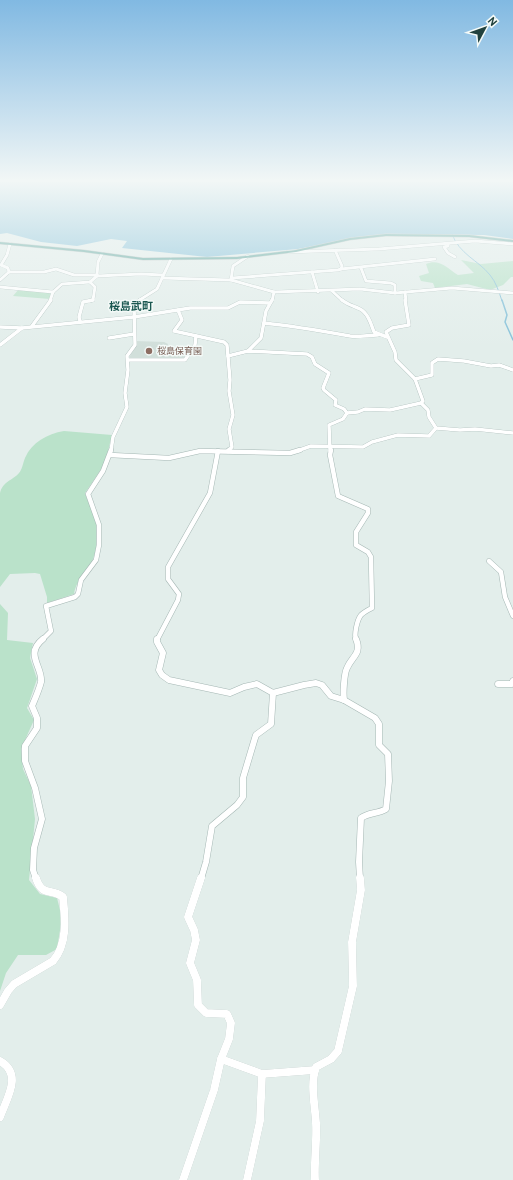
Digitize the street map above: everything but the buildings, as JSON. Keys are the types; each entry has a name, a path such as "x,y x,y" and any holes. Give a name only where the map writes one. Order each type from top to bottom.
{"main road":[{"path":"0,243 80,250 135,259 213,259 288,252 364,237"},
{"path":"475,237 513,241"}],"street":[{"path":"288,252 379,249 475,242 513,244"},
{"path":"447,243 448,246 444,247 448,253 455,257"},
{"path":"9,272 8,268 0,265 10,244"},
{"path":"335,250 342,266 341,269"},
{"path":"31,326 35,323 51,300 53,292 62,284 90,282 97,275 98,262 102,254"},
{"path":"232,279 233,266 248,256"},
{"path":"0,1005 8,989 18,981 52,962 58,956 62,945 64,914 63,897 58,893 47,892 38,885 33,870 34,848 42,819 35,788 25,761 25,746 37,728 37,718 32,706 41,681 34,656 38,643 51,631 46,606 75,597 81,580 96,560 99,545 99,525 88,494 103,471 110,455 113,437 127,407 125,382 128,370 127,356 135,345 134,317 136,302 157,288 171,259"},
{"path":"0,280 9,272 44,272 56,269 74,275 131,274 163,277 232,279 361,268 436,259"},
{"path":"361,268 366,281 391,283 395,285 395,293"},
{"path":"312,272 318,292"},
{"path":"131,274 131,279"},
{"path":"232,279 274,292 318,292 360,289 395,293 452,288 513,293"},
{"path":"80,322 79,317 83,302 93,300 95,287 90,282"},
{"path":"0,287 53,292"},
{"path":"332,291 347,304 362,310 368,316 374,332 378,335"},
{"path":"248,351 261,338 266,311 274,292"},
{"path":"405,292 404,302 408,312 409,325 388,329 386,332 395,352 396,360 415,378 423,398 421,403"},
{"path":"0,327 22,328 134,317 190,308 228,308 240,302 270,303"},
{"path":"178,310 182,320 174,331 226,343 230,380 228,391 233,415 230,429 232,446 228,451"},
{"path":"264,323 302,327 328,334 340,333 351,336 378,335 387,337"},
{"path":"0,345 22,328"},
{"path":"109,338 134,334"},
{"path":"128,360 185,360 195,345 196,336"},
{"path":"228,356 248,351 303,354 310,356 315,364 329,373 323,388 324,391 336,400 335,405 344,409 347,413"},
{"path":"415,378 432,375 432,363 438,359 470,361 491,366 499,365 513,370"},
{"path":"347,413 358,412 365,409 390,410 421,403"},
{"path":"421,403 428,410 429,417 438,428 460,430 475,429 513,433"},
{"path":"344,700 343,695 347,668 357,652 358,644 355,636 360,618 362,614 372,608 372,557 368,552 356,545 356,532 368,513 368,509 338,496 330,455 331,446 329,425 343,419 347,413"},
{"path":"110,455 169,458 190,452 228,451 290,453 311,446 363,447 372,442 398,435 422,437 429,436 438,428"},
{"path":"218,451 215,460 210,493 170,561 166,572 168,581 179,594 178,600 157,639 163,653 159,670 169,680 230,693 244,687 257,684 273,693 312,684 320,684 325,687 331,696 344,700 376,718 379,724 379,744 388,754 389,781 386,809 381,813 364,814 361,818 359,862 361,890 352,942 353,986 338,1051 331,1059 316,1067 313,1075 316,1125 314,1157 315,1180"},
{"path":"489,561 501,572 505,597 513,616"},
{"path":"498,684 512,684 513,681"},
{"path":"183,1180 214,1090 221,1059 229,1040 231,1023 227,1014 206,1013 198,1005 198,980 190,963 196,946 196,935 188,917 206,862 212,826 237,805 243,797 242,780 251,750 252,740 257,734 268,728 271,724 273,693"},
{"path":"221,1059 262,1074 315,1070"},
{"path":"0,1061 6,1063 10,1067 13,1079 0,1117"},
{"path":"247,1180 260,1121 262,1074"}],"shaded area":[{"name":"桜島保育園","path":"136,341 164,342 168,344 165,353 185,356 184,359 129,359 137,345"}],"green space":[{"path":"461,260 481,264 513,261 513,277 511,277 503,285 490,290 467,284 435,288 433,283 421,281 419,276 429,273 426,264 431,262 439,263 458,275 474,273"},
{"path":"19,289 52,293 50,299 13,296"},
{"path":"64,431 112,435 106,459 100,471 85,493 94,512 97,526 97,543 95,554 91,564 75,588 74,594 47,603 47,597 40,574 10,574 0,587 0,493 3,486 20,472 28,452 36,443 52,434"},
{"path":"0,604 8,613 7,640 33,643 30,658 37,679 27,708 34,720 21,749 23,769 31,786 35,819 29,880 40,894 57,898 62,918 57,949 46,955 18,955 6,973 0,991"}],"water":[{"path":"22,237 362,237 298,249 207,257 122,248 127,241 111,239 77,246 41,242"},
{"path":"499,237 513,237 513,239"}],"waterway":[{"path":"453,237 459,247 492,278 502,301"},
{"path":"502,300 507,315 505,322 513,340"}],"place":[{"name":"桜島保育園","path":"149,351"}],"district":[{"name":"桜島武町","path":"131,307"}]}
